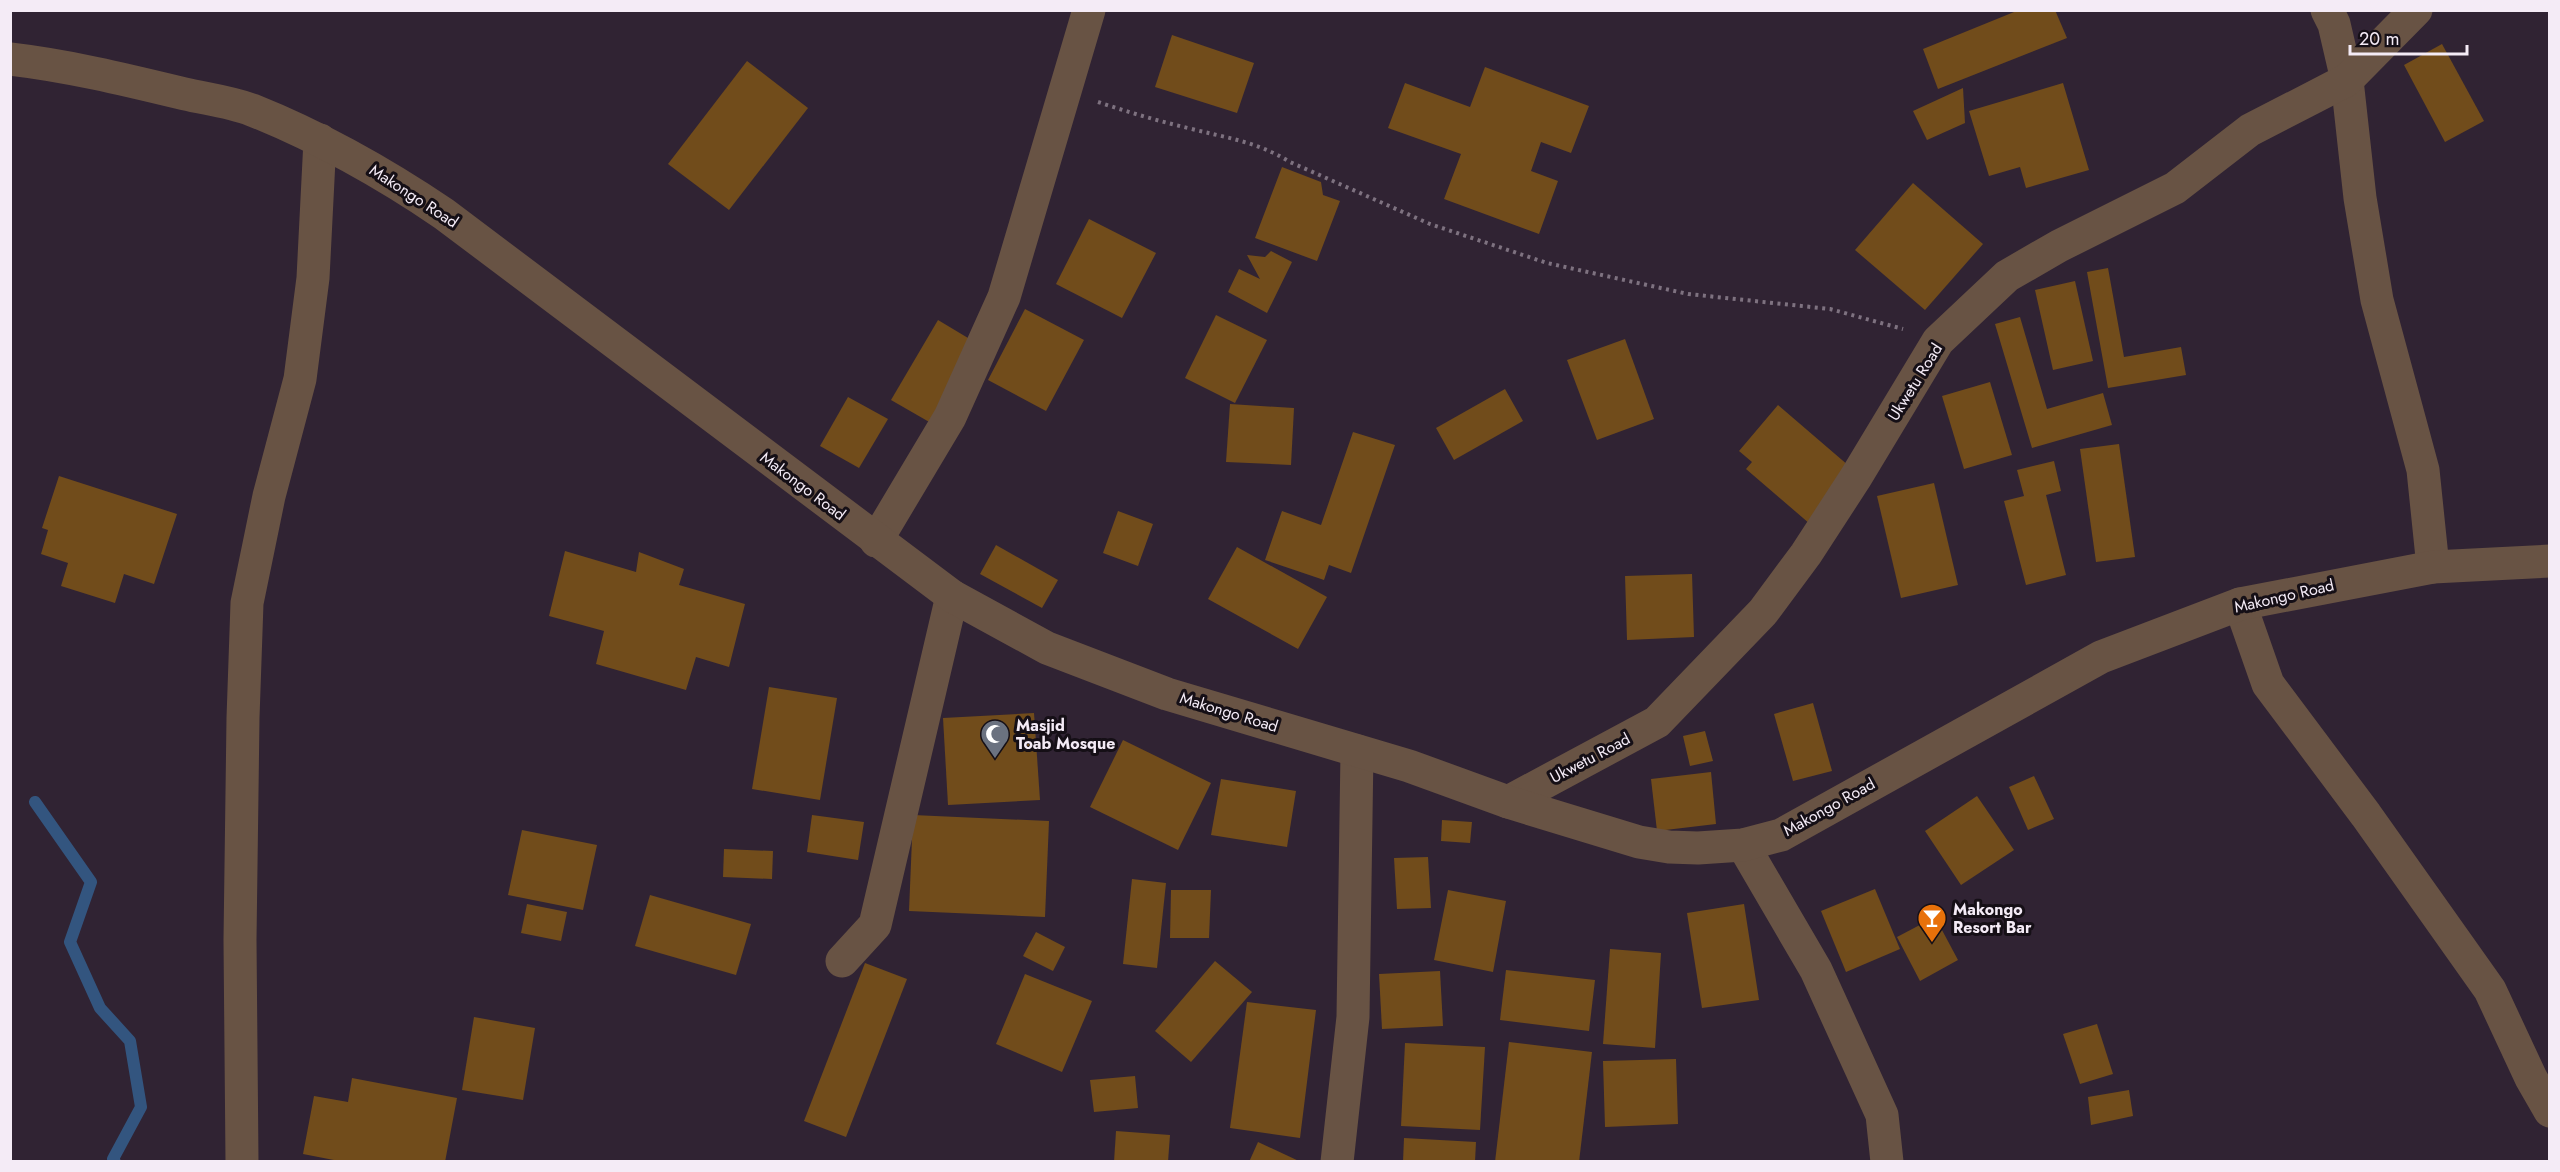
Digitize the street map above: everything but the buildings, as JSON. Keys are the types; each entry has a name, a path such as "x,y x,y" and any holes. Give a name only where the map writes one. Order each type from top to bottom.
{"street":[{"path":"876,541 950,417 1004,297 1089,10"},
{"path":"2327,10 2334,24 2346,80 2360,198 2377,300 2423,470 2433,567"},
{"name":"Ukwetu Road","path":"1508,802 1657,722 1763,612 1806,554 1856,477 1938,341 2007,276 2059,246 2175,188 2250,130 2346,80 2416,10"},
{"name":"Makongo Road","path":"10,60 48,64 138,82 249,110 320,140 387,175 444,214 952,596 1047,648 1167,694 1409,766 1508,802 1639,842 1669,847 1743,845 1781,835 2101,657 2240,604 2433,567 2550,561"},
{"path":"242,1161 240,940 243,730 248,603 269,496 300,379 313,278 320,140"},
{"path":"842,961 875,925 952,596"},
{"path":"2240,604 2268,684 2366,815 2490,990 2540,1080 2550,1111"},
{"path":"1337,1161 1353,1017 1357,752"},
{"path":"1743,845 1816,970 1835,1011 1882,1115 1887,1161"}],"path":[{"path":"1066,91 1148,119 1260,146 1290,162 1430,224 1547,262 1689,294 1830,309 1883,322 1938,341"}],"waterway":[{"path":"35,802 91,882 70,942 100,1008 130,1041 141,1107 113,1159 115,1162"}],"place":[{"name":"Masjid Toab Mosque","path":"995,760"},
{"name":"Makongo Resort Bar","path":"1932,944"}]}
